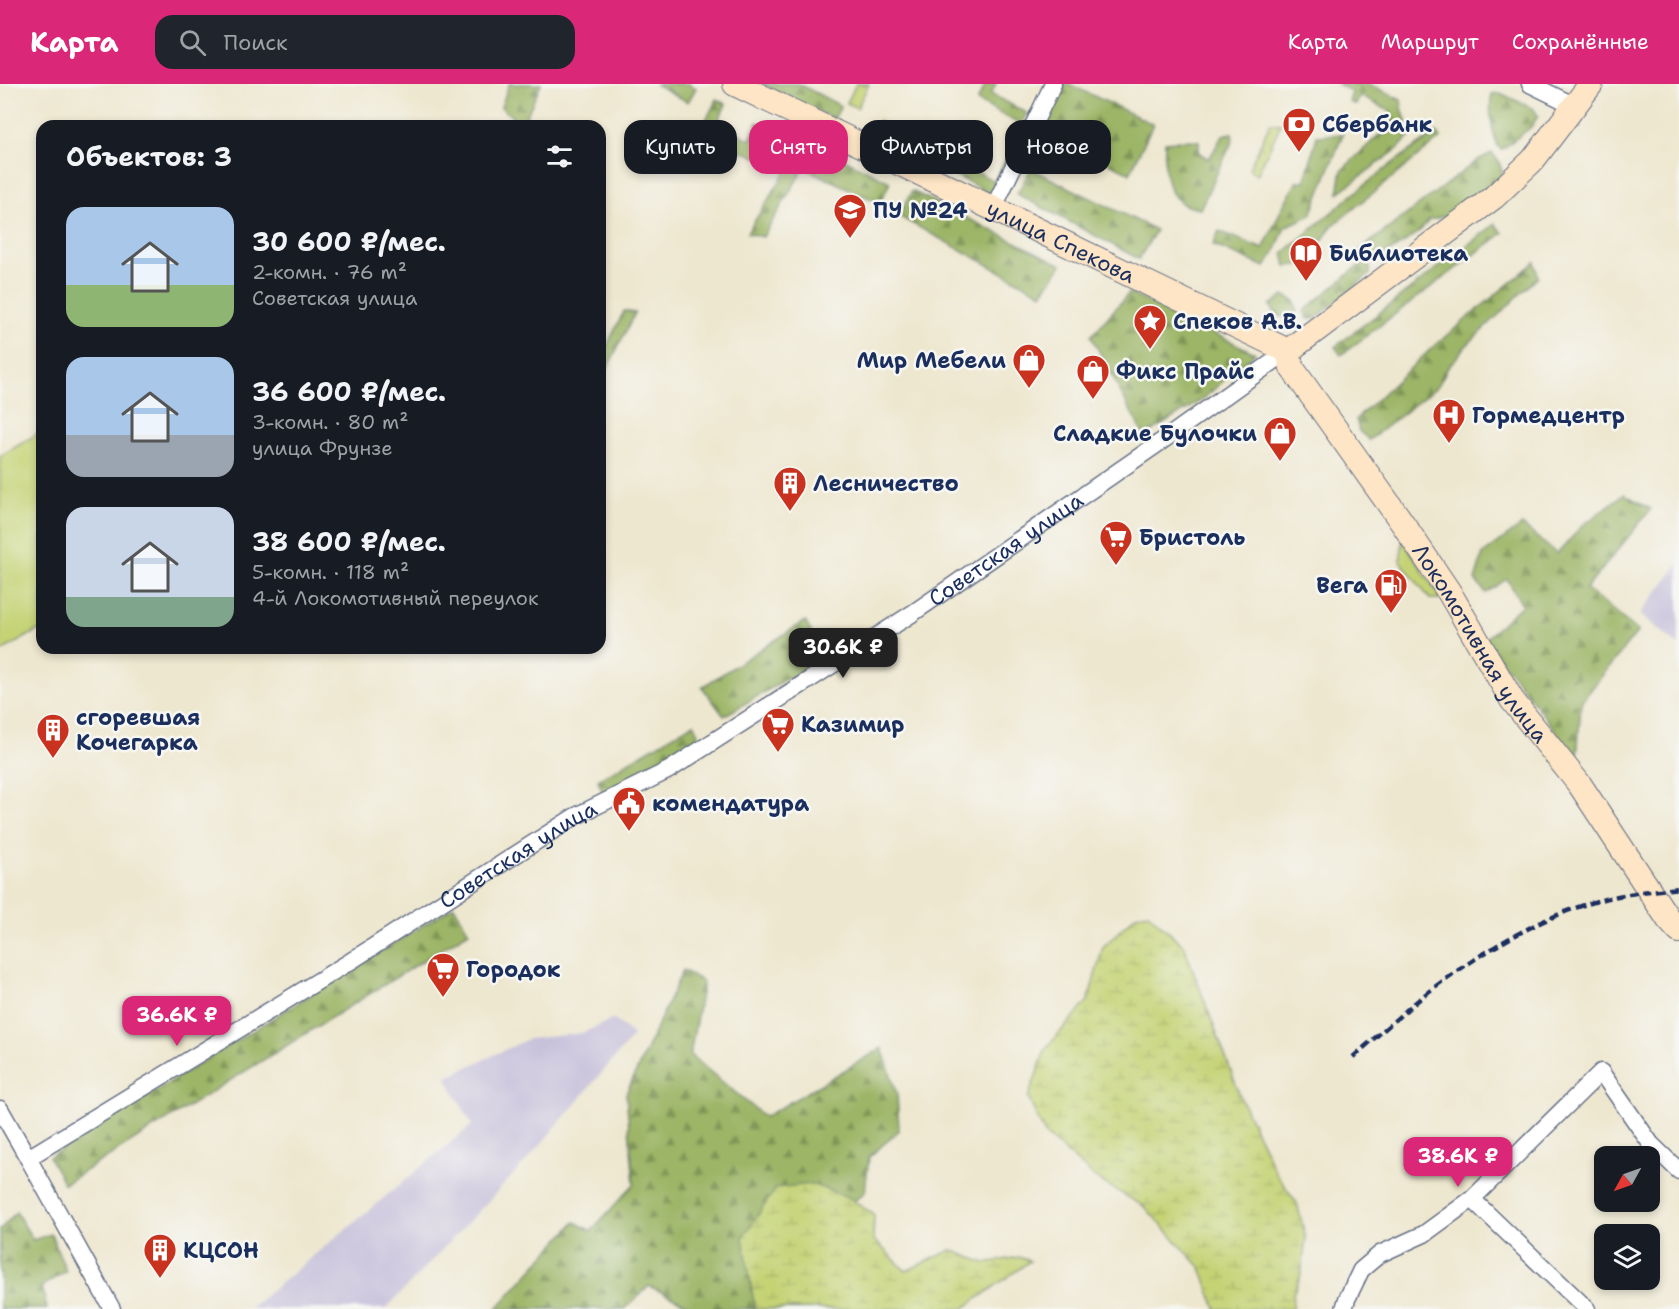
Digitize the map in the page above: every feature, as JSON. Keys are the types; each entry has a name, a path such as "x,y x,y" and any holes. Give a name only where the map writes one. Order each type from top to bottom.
{"main road":[{"name":"улица Спекова","path":"737,84 1288,351"},
{"name":"Советская улица","path":"1288,351 1494,197 1533,160 1591,84"},
{"name":"Локомотивная улица","path":"1288,351 1292,368 1425,557 1459,609 1512,700 1580,785 1679,932"}],"street":[{"path":"993,208 1053,84"},
{"path":"1530,84 1575,106"},
{"name":"Советская улица","path":"28,1158 363,953 574,817 669,770 914,613 1288,351"},
{"path":"1344,1309 1361,1270 1380,1254 1424,1234 1472,1199 1601,1072 1651,1144 1679,1171"},
{"path":"0,1109 112,1309"},
{"path":"1472,1199 1587,1309"}],"shaded area":[{"path":"1679,564 1679,646 1640,614"},
{"path":"613,1019 634,1035 530,1157 386,1309 249,1309 472,1125 446,1077 528,1039 582,1033"}],"green space":[{"path":"509,84 541,84 525,120 515,120 501,107"},
{"path":"655,84 689,84 696,88 688,102"},
{"path":"762,84 799,84 841,106 834,119"},
{"path":"856,84 869,84 857,108 847,103"},
{"path":"986,84 996,84 991,94 1027,113 1024,120 1012,120 977,101"},
{"path":"1063,84 1069,84 1153,124 1130,173 1111,164 1111,120 1045,120"},
{"path":"1338,84 1369,84 1401,100 1409,137 1399,148 1338,193 1342,170 1379,135 1388,134 1392,122 1390,111 1360,96 1356,105 1349,102 1352,92"},
{"path":"1500,93 1534,109 1538,116 1531,127 1501,150 1493,132 1490,107 1492,94"},
{"path":"717,99 726,104 719,120 706,120"},
{"path":"1270,123 1281,124 1257,175 1249,169"},
{"path":"737,133 749,139 749,154 737,149"},
{"path":"1232,133 1233,140 1200,209 1187,206 1178,200 1172,193 1166,177 1165,142 1199,141 1199,153 1209,159 1223,135"},
{"path":"1437,133 1441,138 1331,227 1315,252 1298,265 1286,266 1283,253 1378,175"},
{"path":"1343,134 1311,215 1285,227 1275,252 1265,267 1213,245 1219,231 1263,249 1297,181 1305,181 1317,136"},
{"path":"1492,153 1499,161 1503,175 1468,202 1449,214 1429,220 1411,238 1376,261 1359,251 1478,160"},
{"path":"848,161 860,167 860,174 874,174 890,182 880,203 817,174 848,174"},
{"path":"1005,161 1005,172 993,195 953,174 980,174 994,181"},
{"path":"784,174 800,174 763,237 747,233"},
{"path":"1028,174 1041,174 1156,230 1139,259 1017,194"},
{"path":"912,191 1062,265 1042,294 898,216"},
{"path":"1495,224 1503,233 1341,355 1335,347"},
{"path":"1535,262 1538,277 1466,346 1447,369 1438,386 1369,440 1359,431 1356,419 1434,346"},
{"path":"1362,263 1370,266 1370,274 1315,319 1308,319 1304,311"},
{"path":"1129,293 1255,353 1202,400 1144,436 1091,336"},
{"path":"1284,296 1295,301 1297,310 1293,318 1277,316 1270,305"},
{"path":"624,311 635,313 606,371 606,348"},
{"path":"36,435 36,631 0,652 0,456"},
{"path":"1624,494 1651,509 1586,589 1638,631 1581,702 1577,759 1485,639 1522,605 1507,579 1486,593 1475,580 1483,554 1522,525 1557,554 1582,526"},
{"path":"1403,540 1441,599 1430,599 1400,561"},
{"path":"805,621 825,656 724,716 702,687"},
{"path":"694,723 699,737 604,796 598,780"},
{"path":"454,906 469,932 64,1184 49,1157"},
{"path":"1147,912 1184,946 1242,1101 1277,1175 1297,1203 1306,1239 1301,1275 1293,1294 1292,1309 1216,1309 1201,1268 1145,1207 1097,1179 1045,1134 1028,1098 1046,1048 1088,1001 1103,947 1136,915"},
{"path":"683,970 703,982 690,1055 765,1117 882,1048 897,1094 899,1131 869,1157 865,1192 836,1216 808,1309 697,1309 649,1286 625,1309 496,1309 575,1222 591,1231 634,1184 626,1094"},
{"path":"811,1184 848,1197 874,1215 873,1239 906,1271 951,1250 985,1263 1019,1257 1030,1261 963,1309 755,1309 743,1237 776,1188"},
{"path":"16,1212 33,1240 51,1234 66,1271 42,1286 47,1309 0,1309 0,1230"}],"railway":[{"path":"1353,1057 1436,986 1480,956 1528,929 1552,917 1603,899 1679,888"}],"place":[{"name":"Сбербанк","path":"1299,153"},
{"name":"ПУ №24","path":"850,239"},
{"name":"Библиотека","path":"1306,282"},
{"name":"Спеков А.В.","path":"1150,350"},
{"name":"Мир Мебели","path":"1029,389"},
{"name":"Фикс Прайс","path":"1093,400"},
{"name":"Гормедцентр","path":"1449,444"},
{"name":"Сладкие Булочки","path":"1280,462"},
{"name":"Лесничество","path":"790,512"},
{"name":"Бристоль","path":"1116,566"},
{"name":"Вега","path":"1391,614"},
{"name":"Казимир","path":"778,753"},
{"name":"сгоревшая Кочегарка","path":"53,759"},
{"name":"комендатура","path":"629,832"},
{"name":"Городок","path":"443,998"},
{"name":"КЦСОН","path":"160,1279"}]}
